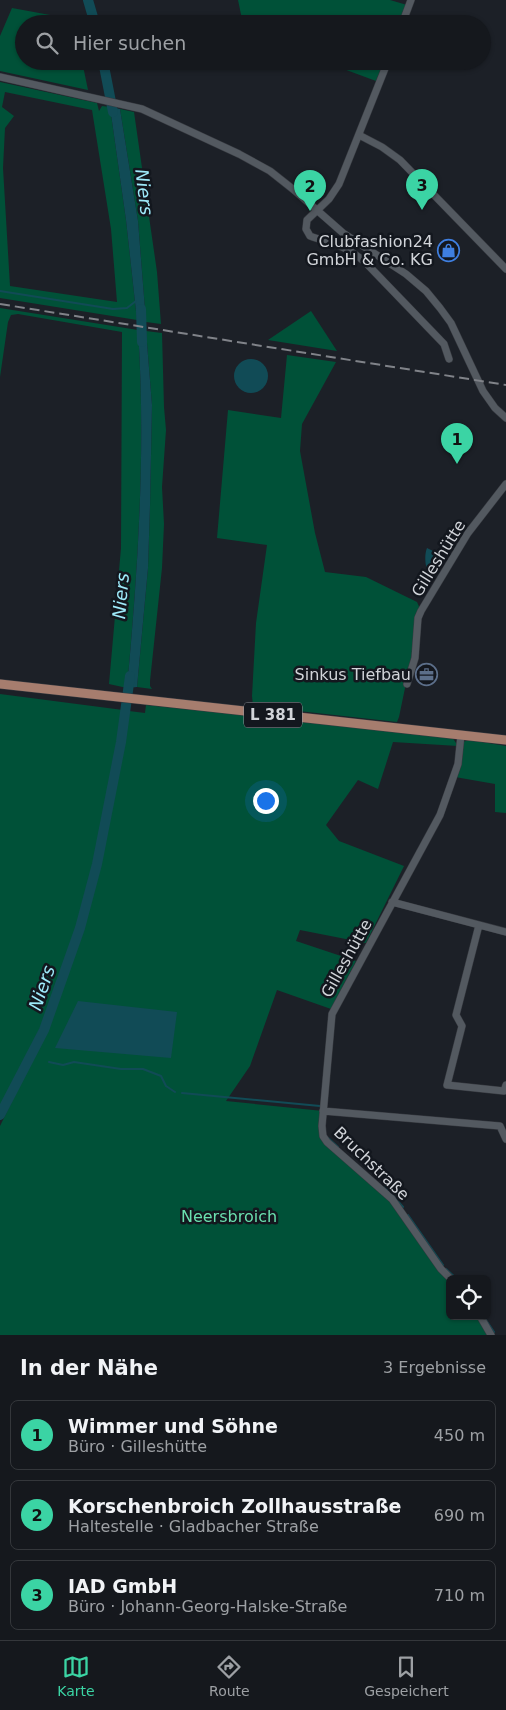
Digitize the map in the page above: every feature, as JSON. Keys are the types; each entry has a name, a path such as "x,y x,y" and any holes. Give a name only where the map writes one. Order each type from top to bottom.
{"main road":[{"name":"L 381","path":"0,684 506,740"}],"street":[{"path":"405,15 411,0"},
{"path":"384,70 336,189 306,223 305,227 309,235 337,244 354,253 365,262 444,344 449,359"},
{"path":"0,77 119,103 156,114 261,165 288,185 352,239 409,276 432,298 451,324 487,396 506,418"},
{"path":"359,135 382,147 400,160 506,269"},
{"name":"Gilleshütte","path":"407,684 415,658 420,613 468,533 506,484"},
{"name":"Gilleshütte","path":"323,1111 332,1014 442,811 458,764 461,735"},
{"path":"392,902 506,932"},
{"path":"479,925 456,1015 462,1026 447,1085 504,1092 506,1085"},
{"path":"323,1111 500,1126 506,1139"},
{"name":"Bruchstraße","path":"323,1111 322,1130 324,1138 392,1199 447,1275"},
{"path":"482,1320 491,1335"}],"green space":[{"path":"238,0 390,0 407,5 403,15 241,15"},
{"path":"12,8 50,15 15,15 15,70 84,70 88,90 0,71 0,36"},
{"path":"346,70 380,70 376,81"},
{"path":"0,82 97,103 99,111 102,106 110,107 126,220 137,320 0,298","holes":["5,92 92,110 111,229 117,302 10,286 3,168 5,128 14,116 2,107"]},
{"path":"120,109 134,112 157,272 161,324 146,322 138,221"},
{"path":"0,308 138,330 141,419 140,509 127,688 109,684 121,548 122,332 18,314 11,315 8,322 0,377"},
{"path":"311,311 337,351 268,340"},
{"path":"146,331 162,333 166,430 162,487 164,524 162,568 150,681 152,689 137,687 148,568 150,506 152,405"},
{"path":"287,355 336,362 302,424 300,451 315,533 325,572 366,577 417,602 421,611 397,722 253,706 256,623 267,545 217,538 228,410 281,418"},
{"path":"0,694 123,710 111,779 85,903 41,1026 0,1109"},
{"name":"Neersbroich","path":"146,705 452,737 458,746 393,742 378,789 358,780 326,825 339,841 404,866 366,943 300,930 296,941 356,961 331,1009 277,990 250,1066 226,1101 323,1111 322,1134 386,1195 446,1275 446,1320 482,1320 491,1335 0,1335 0,1126 48,1028 71,966 90,906 105,844 129,711 145,713"},
{"path":"470,740 506,746 506,813 495,812 495,784 455,777 463,755 462,742"}],"water":[{"path":"110,107 120,109 138,221 146,322 137,320 126,220"},
{"path":"138,330 146,331 152,405 150,506 148,568 137,687 127,688 140,509 141,419"},
{"path":"251,359 258,360 263,364 267,369 267,383 263,388 258,392 251,393 244,392 239,388 235,383 234,376 235,369 239,364 244,360"},
{"path":"427,548 441,555 442,558 429,575 425,562"},
{"path":"78,1001 177,1012 171,1058 55,1048"}],"waterway":[{"name":"Niers","path":"88,0 92,15"},
{"name":"Niers","path":"105,70 113,112"},
{"path":"0,291 113,309 127,308 136,301"},
{"name":"Niers","path":"141,309 142,342"},
{"name":"Niers","path":"0,1115 44,1030 80,928 97,864 121,742 130,676"},
{"path":"49,1062 63,1065 74,1062 121,1069 143,1069 161,1076 166,1086 175,1092"},
{"path":"182,1093 320,1106"},
{"path":"327,1137 338,1147"},
{"path":"385,1187 403,1207"},
{"path":"408,1215 443,1265"},
{"path":"446,1269 453,1275"},
{"path":"486,1320 494,1332"}],"railway":[{"path":"0,304 506,385"}],"place":[{"name":"IAD GmbH","path":"422,210"},
{"name":"Korschenbroich Zollhausstraße","path":"310,211"},
{"name":"Clubfashion24 GmbH & Co. KG","path":"449,250"},
{"name":"Wimmer und Söhne","path":"457,464"},
{"name":"Sinkus Tiefbau","path":"427,674"}]}
